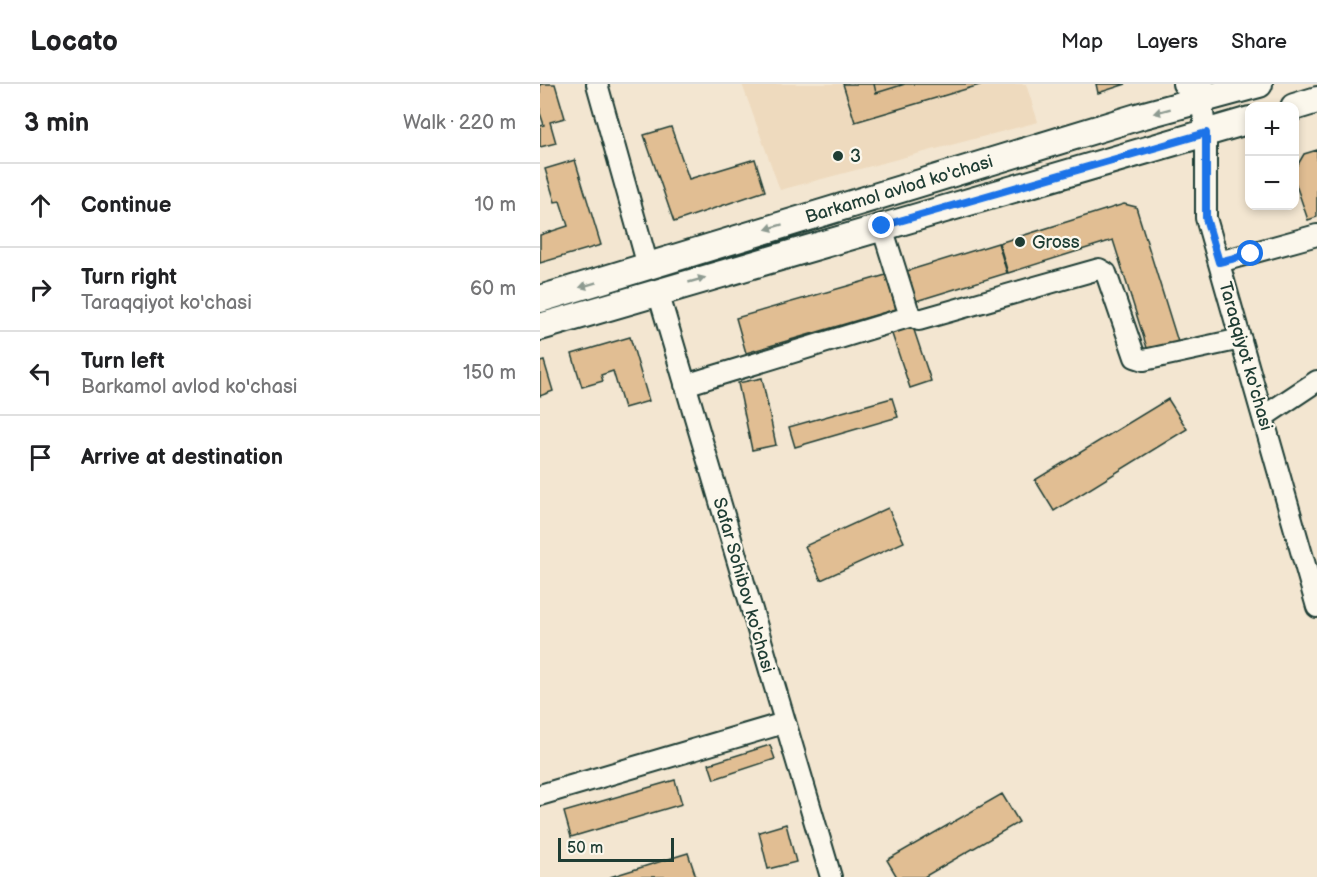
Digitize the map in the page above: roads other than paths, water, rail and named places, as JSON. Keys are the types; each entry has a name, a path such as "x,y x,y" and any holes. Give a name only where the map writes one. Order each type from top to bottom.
{"main road":[{"name":"Barkamol avlod ko'chasi","path":"540,299 1137,117 1196,89 1259,84"},
{"path":"1299,105 1317,100"},
{"name":"Barkamol avlod ko'chasi","path":"540,327 1245,121"}],"street":[{"path":"597,84 648,266"},
{"name":"Taraqqiyot ko'chasi","path":"1196,89 1206,133 1206,218 1315,594"},
{"path":"882,226 912,316 919,320 1099,269 1106,273 1135,357 1144,360 1241,339"},
{"path":"1219,262 1317,235"},
{"name":"Safar Sohibov ko'chasi","path":"658,292 831,877"},
{"path":"685,385 912,316"},
{"path":"1263,417 1317,381"},
{"path":"540,795 784,723"}],"place":[{"name":"3","path":"838,156"},
{"name":"Gross","path":"1020,242"}]}
